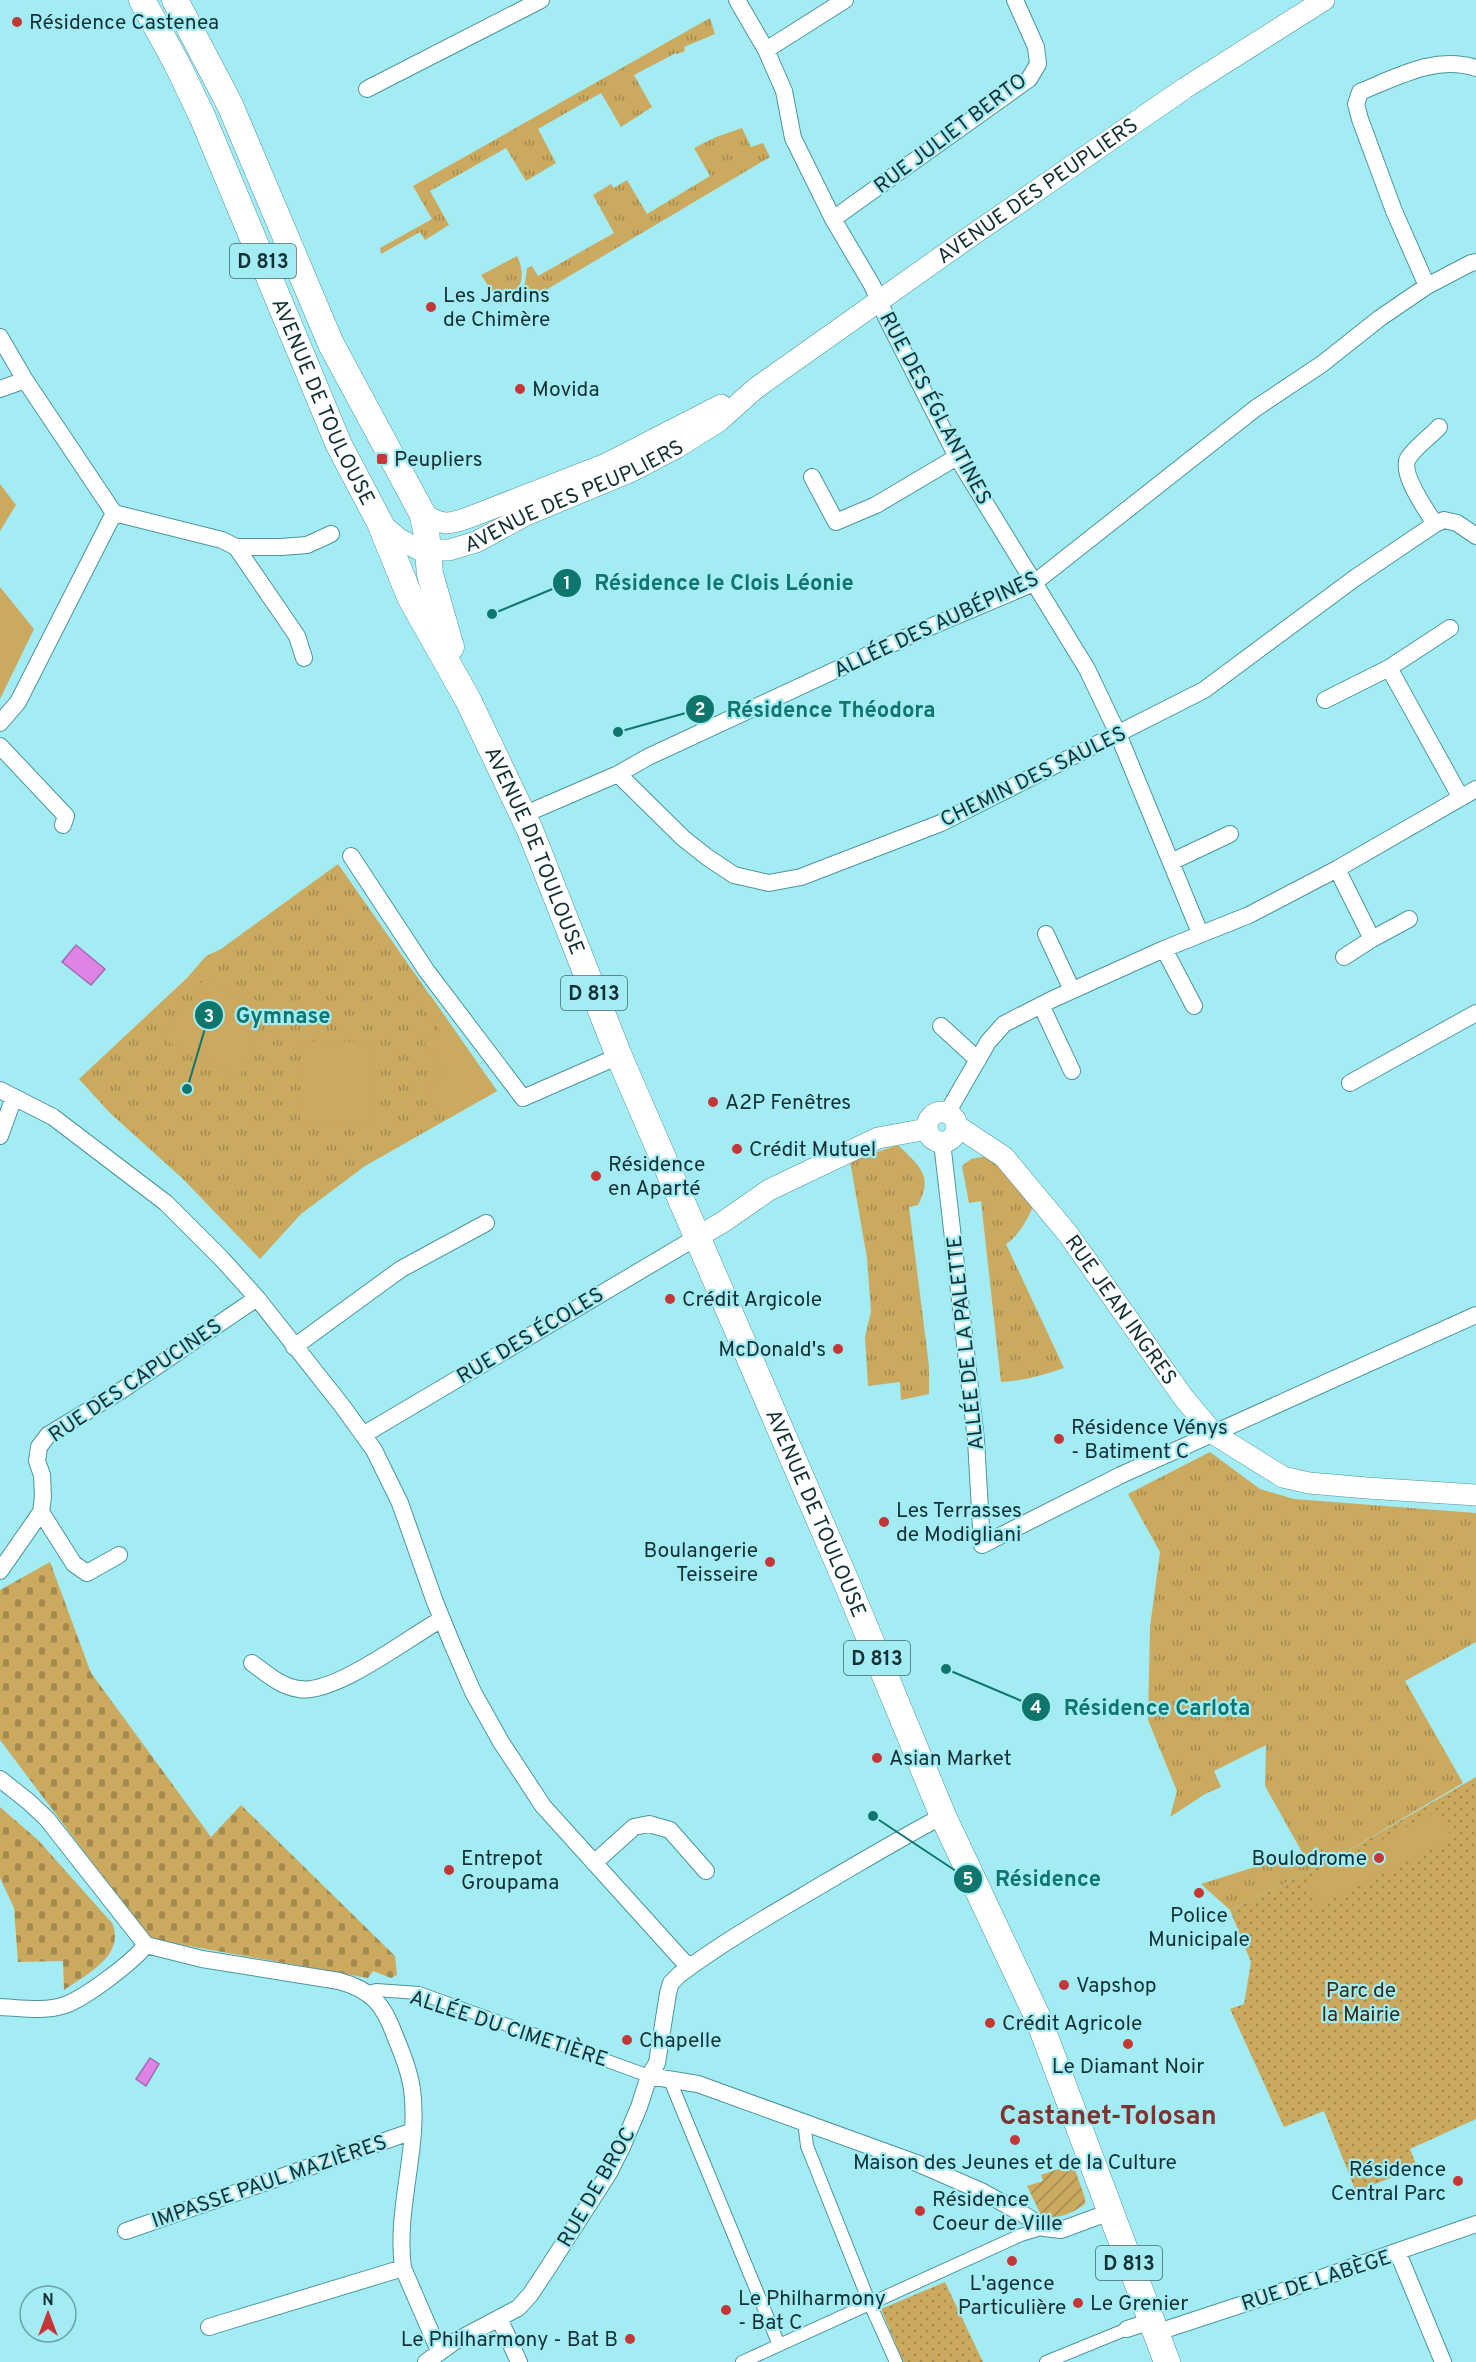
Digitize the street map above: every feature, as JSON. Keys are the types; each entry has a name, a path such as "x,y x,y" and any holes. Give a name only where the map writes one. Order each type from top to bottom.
{"main road":[{"name":"AVENUE DE TOULOUSE","path":"142,0 202,116 339,445 380,524 421,538"},
{"name":"AVENUE DE TOULOUSE","path":"181,2 230,105 331,344 421,538 410,597 468,700 523,815 619,1056 848,1586 943,1816 1038,2019 1167,2362"}],"street":[{"path":"366,89 540,0"},
{"name":"RUE DES ÉGLANTINES","path":"737,0 766,50 784,91 793,138 833,219 879,300 957,457 1087,669 1118,734 1200,933"},
{"path":"766,50 845,0"},
{"name":"RUE JULIET BERTO","path":"833,219 1029,79 1038,64 1036,47 1015,0"},
{"name":"AVENUE DES PEUPLIERS","path":"421,538 449,550 476,542 526,515 632,471 676,448 719,421 756,388 879,300 1185,88 1324,0"},
{"path":"1427,286 1394,211 1356,104 1360,92 1433,64 1463,64 1476,68"},
{"name":"ALLÉE DES AUBÉPINES","path":"523,815 618,774 659,752 911,635 1034,583 1256,408 1322,364 1380,318 1427,286 1471,262 1476,262"},
{"path":"0,337 114,513 222,540 236,547 307,545 331,534"},
{"path":"0,389 26,380"},
{"name":"AVENUE DES PEUPLIERS","path":"421,538 453,523 606,464 756,388"},
{"path":"1439,427 1408,458 1406,465 1412,484 1435,524 1444,520 1457,523 1476,536"},
{"path":"812,477 836,522 876,505 957,457"},
{"path":"0,723 18,702 114,513"},
{"name":"CHEMIN DES SAULES","path":"618,774 683,838 734,875 770,883 801,877 941,823 1204,690 1354,578 1435,524"},
{"path":"236,547 297,636 304,658"},
{"path":"1325,700 1389,669 1450,628"},
{"path":"1389,669 1461,798"},
{"path":"0,746 66,816 63,825"},
{"path":"935,1135 927,1124 933,1115 942,1112 952,1120 978,1060 988,1042 1004,1024 1072,990 1164,949 1249,915 1337,869 1476,789"},
{"path":"1171,862 1230,834"},
{"path":"351,856 426,970 523,1098 619,1056"},
{"path":"1337,869 1372,939"},
{"path":"1344,957 1409,919"},
{"path":"1046,934 1072,990"},
{"path":"1164,949 1194,1006"},
{"path":"1041,1005 1072,1071"},
{"path":"1350,1083 1476,1013"},
{"path":"941,1026 978,1060"},
{"path":"0,1136 7,1094 53,1117 166,1203 257,1298 374,1450 400,1503 442,1619 473,1692 501,1742 543,1806 684,1962 691,1965"},
{"name":"RUE JEAN INGRES","path":"952,1120 1004,1157 1068,1234 1183,1397 1214,1434 1283,1477 1309,1483 1476,1495"},
{"path":"694,1229 737,1212 769,1190 878,1138 935,1135"},
{"name":"ALLÉE DE LA PALETTE","path":"935,1135 976,1440 982,1545 1121,1475 1214,1434"},
{"path":"294,1347 401,1269 486,1223"},
{"name":"RUE DES ÉCOLES","path":"363,1435 694,1229"},
{"name":"RUE DES CAPUCINES","path":"41,1512 43,1497 42,1475 38,1461 39,1447 48,1435 122,1390 257,1298"},
{"path":"1214,1434 1476,1315"},
{"path":"0,1571 41,1512 75,1564 87,1573 119,1555"},
{"path":"252,1663 279,1682 297,1689 311,1690 329,1685 354,1672 442,1619"},
{"path":"0,1779 47,1819 146,1945 202,1959 339,1981 368,1992 375,1999 387,2018 407,2068 413,2106 413,2131 403,2209 401,2254 403,2268 439,2351"},
{"name":"RUE DE BROC","path":"426,2362 439,2351 518,2308 530,2295 609,2173 657,2062 671,1983 691,1965 794,1901 943,1816"},
{"path":"594,1863 634,1827 648,1824 670,1830 706,1871"},
{"path":"0,2007 49,2008 65,2005 112,1975 146,1945"},
{"name":"ALLÉE DU CIMETIÈRE","path":"368,1992 376,1990 419,1993 649,2076"},
{"path":"649,2076 698,2084 919,2164 981,2190 1044,2228"},
{"path":"669,2078 779,2345"},
{"path":"804,2121 807,2146 870,2304 896,2362"},
{"name":"IMPASSE PAUL MAZIÈRES","path":"126,2231 413,2131"},
{"path":"742,2362 1021,2235 1044,2228 1061,2230 1110,2212"},
{"name":"RUE DE LABÈGE","path":"1127,2329 1153,2327 1398,2253 1476,2224"},
{"path":"1398,2253 1443,2362"},
{"path":"210,2327 403,2268"},
{"path":"499,2318 519,2362"},
{"path":"1046,2362 1127,2329"}],"green space":[{"path":"710,18 715,34 684,47 685,51 676,53 634,75 652,107 621,127 601,93 538,129 556,163 526,181 506,148 430,191 449,225 425,240 420,232 381,254 380,248 432,219 413,186"},
{"path":"742,128 751,147 763,143 770,157 529,300 520,295 525,283 527,268 532,266 538,276 614,233 593,195 611,184 614,188 627,180 647,214 710,176 694,148"},
{"path":"517,256 522,271 520,284 513,296 501,305 481,275"},
{"path":"0,484 16,505 0,531"},
{"path":"0,587 34,629 0,699"},
{"path":"338,864 497,1091 365,1166 301,1214 260,1259 183,1179 110,1113 79,1079 187,978 206,956 221,949"},
{"path":"204,978 264,1012 239,1079 163,1039 186,1000 192,1002"},
{"path":"431,996 497,1091 449,1118 430,1104 427,1085 443,1072 424,1043 440,1031 419,1003"},
{"path":"301,1041 374,1042 373,1123 300,1122"},
{"path":"898,1145 918,1165 924,1178 923,1195 918,1205 909,1207 929,1366 929,1394 901,1400 900,1382 868,1386 865,1337 871,1311 867,1258 850,1161"},
{"path":"987,1156 1012,1175 1035,1203 1019,1231 1006,1244 1064,1368 1033,1377 1001,1382 981,1201 969,1203 962,1166 971,1159"},
{"path":"1210,1452 1260,1489 1294,1499 1476,1513 1476,1642 1405,1681 1463,1783 1325,1864 1230,1910 1201,1884 1302,1852 1265,1786 1266,1745 1214,1771 1221,1787 1205,1794 1170,1817 1177,1791 1148,1720 1150,1627 1160,1552 1128,1494"},
{"path":"50,1562 91,1673 211,1837 241,1805 395,1956 397,1975 391,1978 373,1971 368,1978 150,1939 0,1740 0,1590"},
{"name":"Parc de la Mairie","path":"1476,1777 1476,2119 1410,2149 1417,2167 1356,2192 1324,2111 1284,2127 1230,2009 1244,2004 1251,1962 1230,1910 1325,1864"},
{"path":"0,1807 38,1840 112,1923 115,1934 114,1945 109,1954 93,1970 64,1990 63,1961 18,1962 14,1908 0,1878"},
{"name":"Boulodrome","path":"1438,1811 1452,1838 1317,1907 1306,1879"},
{"path":"1073,2164 1085,2204 1059,2217 1041,2215 1027,2186 1043,2181 1041,2175"},
{"path":"945,2282 983,2362 903,2362 881,2309"}],"shaded area":[{"path":"76,945 105,969 91,985 62,962"},
{"path":"150,2058 159,2064 146,2086 136,2079"}],"place":[{"name":"Résidence Castenea","path":"17,22"},
{"name":"Les Jardins de Chimère","path":"431,307"},
{"name":"Movida","path":"520,389"},
{"name":"Peupliers","path":"382,459"},
{"name":"Résidence le Clois Léonie","path":"492,614"},
{"name":"Résidence Théodora","path":"618,732"},
{"name":"Gymnase","path":"187,1089"},
{"name":"A2P Fenêtres","path":"713,1102"},
{"name":"Crédit Mutuel","path":"737,1149"},
{"name":"Résidence en Aparté","path":"596,1176"},
{"name":"Crédit Argicole","path":"670,1299"},
{"name":"McDonald's","path":"838,1349"},
{"name":"Résidence Vénys - Batiment C","path":"1059,1439"},
{"name":"Les Terrasses de Modigliani","path":"884,1522"},
{"name":"Boulangerie Teisseire","path":"770,1562"},
{"name":"Résidence Carlota","path":"946,1669"},
{"name":"Asian Market","path":"877,1758"},
{"name":"Résidence","path":"873,1816"},
{"name":"Boulodrome","path":"1379,1858"},
{"name":"Entrepot Groupama","path":"449,1870"},
{"name":"Police Municipale","path":"1199,1893"},
{"name":"Vapshop","path":"1064,1985"},
{"name":"Crédit Agricole","path":"990,2023"},
{"name":"Chapelle","path":"627,2040"},
{"name":"Le Diamant Noir","path":"1128,2044"},
{"name":"Maison des Jeunes et de la Culture","path":"1015,2140"},
{"name":"Résidence Central Parc","path":"1458,2181"},
{"name":"Résidence Coeur de Ville","path":"920,2211"},
{"name":"L'agence Particulière","path":"1012,2261"},
{"name":"Le Grenier","path":"1078,2303"},
{"name":"Le Philharmony - Bat C","path":"726,2310"},
{"name":"Le Philharmony - Bat B","path":"630,2339"}],"district":[{"name":"Castanet-Tolosan","path":"1108,2115"}]}
